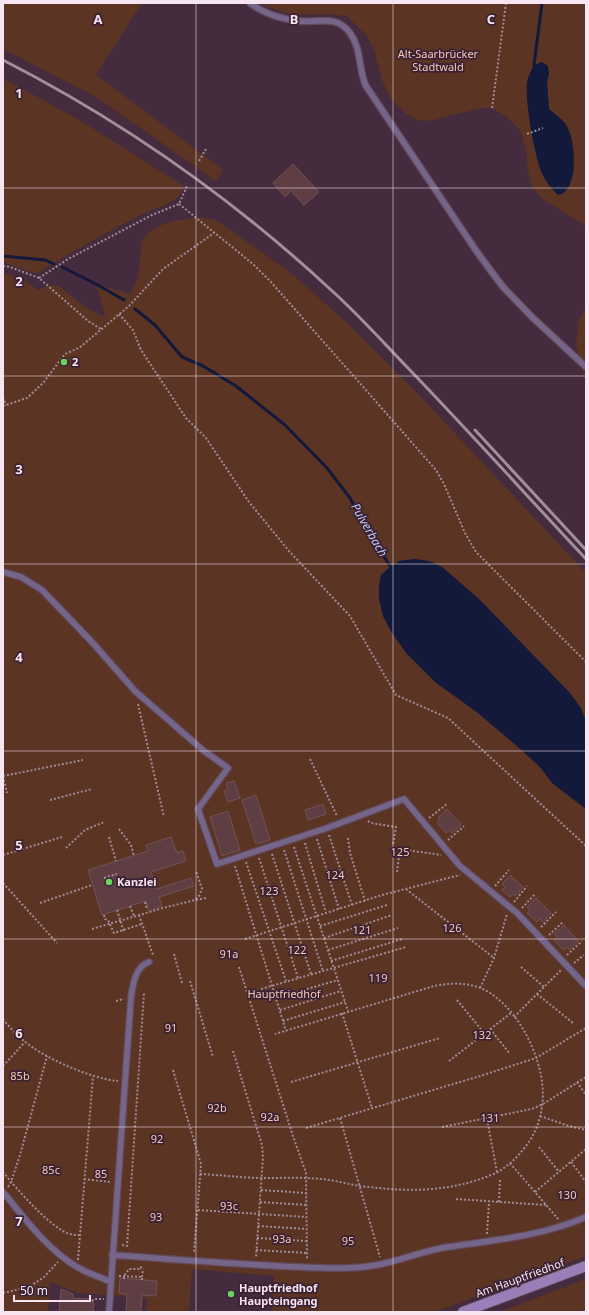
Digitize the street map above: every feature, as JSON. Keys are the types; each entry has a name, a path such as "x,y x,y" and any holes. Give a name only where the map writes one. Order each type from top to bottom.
{"main road":[{"name":"Am Hauptfriedhof","path":"463,1312 586,1266"}],"lane":[{"path":"250,3 265,13 299,21 335,21 350,33 357,44 360,59 360,70 366,86 486,265 517,303 586,366"},
{"path":"3,572 22,577 42,590 91,641 135,691 204,751 228,768 198,809 217,864 327,828 404,799 467,873 491,891 516,913 544,940 586,986"},
{"path":"109,1312 130,997 140,967 152,961"},
{"path":"3,1193 53,1249 77,1267 111,1279"},
{"path":"112,1255 307,1267 350,1268 382,1264 446,1247 529,1235 565,1226 586,1217"}],"path":[{"path":"492,108 506,3"},
{"path":"527,134 543,128"},
{"path":"199,161 206,149"},
{"path":"38,278 68,259 152,215 179,204 187,186"},
{"path":"179,204 253,264 271,282 436,470 444,484 465,533 476,552 586,662"},
{"path":"3,406 27,398 43,383 65,354 79,348 129,306 163,269 214,233"},
{"path":"3,266 10,267 38,278 88,321 101,329"},
{"path":"119,314 133,330 141,350 186,418 206,438 249,502 289,551 350,616 396,695 448,718 586,846"},
{"path":"3,397 6,405"},
{"path":"135,691 164,817"},
{"path":"310,759 340,823"},
{"path":"8,792 3,776 83,760"},
{"path":"50,800 92,789"},
{"path":"424,823 447,804"},
{"path":"361,815 371,823 396,827 392,849 452,857"},
{"path":"66,848 85,830 104,822"},
{"path":"446,842 464,826"},
{"path":"327,828 352,905"},
{"path":"119,829 130,845 134,856"},
{"path":"315,832 339,909"},
{"path":"303,836 326,913"},
{"path":"3,855 62,837"},
{"path":"109,837 116,861"},
{"path":"348,838 350,853 365,900"},
{"path":"291,840 348,1012"},
{"path":"282,843 323,971"},
{"path":"270,847 311,974"},
{"path":"397,872 400,849"},
{"path":"257,851 298,978"},
{"path":"244,855 286,982"},
{"path":"232,859 286,1031"},
{"path":"491,891 509,870"},
{"path":"195,900 200,896 202,889 196,871"},
{"path":"245,939 365,900 467,873"},
{"path":"104,878 117,874"},
{"path":"3,883 57,943"},
{"path":"40,903 92,885"},
{"path":"480,988 494,958 509,907 527,886"},
{"path":"406,889 494,958"},
{"path":"516,913 535,894"},
{"path":"92,929 148,912 206,898"},
{"path":"145,902 148,912"},
{"path":"320,926 387,905"},
{"path":"130,906 134,917"},
{"path":"118,910 124,931"},
{"path":"536,932 556,912"},
{"path":"104,915 105,920 108,920 111,924 114,933 142,924"},
{"path":"139,915 152,961"},
{"path":"324,938 392,915"},
{"path":"544,940 563,922"},
{"path":"328,950 398,928"},
{"path":"331,961 402,939"},
{"path":"514,1017 566,964 582,941"},
{"path":"261,989 406,946"},
{"path":"174,954 182,983"},
{"path":"566,964 584,955"},
{"path":"239,967 306,1173 307,1267"},
{"path":"521,967 544,987"},
{"path":"190,980 213,1057"},
{"path":"276,998 338,980"},
{"path":"200,1174 262,1178 321,1179 401,1190 433,1190 470,1182 497,1172 510,1163 524,1148 534,1134 543,1104 543,1088 536,1058 525,1034 511,1013 498,999 480,988 462,984 434,986 275,1034"},
{"path":"280,1010 341,991"},
{"path":"113,1245 127,1246 144,993"},
{"path":"537,994 573,1023"},
{"path":"457,1000 484,1034"},
{"path":"283,1021 345,1002"},
{"path":"342,1013 372,1108"},
{"path":"449,1061 511,1013"},
{"path":"3,1019 25,1042 47,1056 93,1076 125,1081"},
{"path":"306,1128 536,1058 586,1028"},
{"path":"490,1029 510,1054"},
{"path":"291,1082 440,1038"},
{"path":"3,1066 25,1042"},
{"path":"233,1051 262,1146 262,1178 255,1264"},
{"path":"3,1193 11,1182 20,1155 47,1056"},
{"path":"173,1070 202,1164 194,1260"},
{"path":"78,1260 93,1076"},
{"path":"442,1127 532,1109 543,1104 586,1076"},
{"path":"577,1082 586,1095"},
{"path":"540,1116 586,1130"},
{"path":"340,1118 358,1185 382,1264"},
{"path":"487,1119 497,1172"},
{"path":"539,1147 559,1172"},
{"path":"535,1192 586,1149"},
{"path":"571,1162 586,1182"},
{"path":"510,1163 565,1226"},
{"path":"3,1172 54,1225 70,1234 80,1236"},
{"path":"84,1179 117,1183"},
{"path":"499,1202 500,1180"},
{"path":"261,1190 306,1193"},
{"path":"456,1199 546,1205"},
{"path":"260,1202 306,1205"},
{"path":"486,1242 489,1202"},
{"path":"198,1210 306,1216"},
{"path":"258,1226 306,1229"},
{"path":"257,1238 307,1241"},
{"path":"256,1250 307,1253"},
{"path":"3,1293 29,1287 44,1277 64,1257"},
{"path":"111,1279 124,1277 142,1279 142,1269 129,1269 124,1277"},
{"path":"92,1301 94,1299 110,1300"}],"green space":[{"path":"3,3 142,3 96,75 223,170 216,181 96,97 3,49"},
{"name":"Alt-Saarbrücker Stadtwald","path":"261,3 586,3 586,226 542,199 532,187 528,171 526,150 520,130 506,116 492,108 481,108 429,121 418,120 405,113 391,99 382,80 374,50 366,35 347,16 327,14 292,15 265,6","holes":["549,74 547,81 549,109 564,122 569,130 573,149 573,176 552,190 542,174 539,165 533,141 528,103 528,81"]},
{"path":"3,78 76,118 184,186 181,193 172,201 116,228 38,273 33,273 3,262"},
{"name":"Hauptfriedhof","path":"203,217 216,220 280,265 348,324 421,397 586,573 586,722 581,708 481,601 442,567 429,561 415,559 383,616 392,633 407,654 517,746 540,767 552,783 586,809 586,1256 435,1312 272,1312 274,1276 192,1269 189,1312 146,1312 147,1298 78,1293 50,1282 48,1312 3,1312 3,272 26,281 38,290 51,285 59,286 86,308 105,317 96,284 130,294 138,277 142,244 147,234 161,225 170,222"},
{"path":"586,308 586,383 576,344 579,319"},
{"path":"586,1279 586,1312 499,1312"}],"water":[{"path":"542,62 548,66 549,74 547,81 549,109 565,123 572,140 574,163 573,174 570,184 565,191 558,195 545,179 539,164 527,102 527,80 534,65"},
{"path":"415,559 429,561 442,567 481,601 570,693 581,708 586,722 586,809 552,783 540,767 478,713 435,682 407,654 392,633 383,616 379,599 381,575 399,561"}],"building":[{"path":"293,164 319,192 304,205 291,191 285,197 273,183"},
{"path":"234,781 240,798 228,802 224,791 228,790 226,783"},
{"path":"256,795 270,840 256,844 242,800"},
{"path":"323,804 326,814 308,820 305,810"},
{"path":"447,809 461,824 452,833 450,830 446,833 437,823 440,821 438,818"},
{"path":"228,811 240,850 222,856 210,817"},
{"name":"Kanzlei","path":"171,837 177,853 183,851 186,861 151,872 157,889 191,878 194,886 159,897 162,906 149,911 146,901 102,915 88,870 148,851 146,845"},
{"path":"510,875 523,887 515,896 513,894 510,897 502,890 505,887 502,884"},
{"path":"536,898 551,913 543,922 540,919 537,922 527,913 530,910 527,907"},
{"path":"564,925 578,941 569,950 567,947 563,950 554,940 557,937 554,934"},
{"path":"120,1278 157,1281 156,1296 142,1295 141,1312 126,1312 127,1294 119,1293"},
{"path":"61,1289 73,1294 73,1298 90,1299 94,1303 93,1312 59,1312"}],"waterway":[{"path":"534,65 542,3"},
{"name":"Pulverbach","path":"3,256 45,260 54,264"},
{"name":"Pulverbach","path":"62,267 124,300"},
{"name":"Pulverbach","path":"135,309 155,325 182,357 203,366 236,386 285,425 327,468 350,498 392,569"}],"railway":[{"path":"3,60 91,109 133,135 215,193 293,256 340,298 369,327 586,559"},
{"path":"475,430 586,550"}],"place":[{"name":"2","path":"64,362"},
{"name":"Kanzlei","path":"109,882"},
{"name":"Hauptfriedhof Haupteingang","path":"231,1294"}],"park label":[{"name":"125","path":"400,852"},
{"name":"124","path":"335,875"},
{"name":"123","path":"269,891"},
{"name":"126","path":"452,928"},
{"name":"121","path":"362,930"},
{"name":"122","path":"297,950"},
{"name":"91a","path":"229,954"},
{"name":"119","path":"378,978"},
{"name":"91","path":"171,1028"},
{"name":"132","path":"482,1035"},
{"name":"85b","path":"20,1076"},
{"name":"92b","path":"217,1108"},
{"name":"92a","path":"270,1117"},
{"name":"131","path":"490,1118"},
{"name":"92","path":"157,1139"},
{"name":"85c","path":"51,1170"},
{"name":"85","path":"101,1174"},
{"name":"130","path":"567,1195"},
{"name":"93c","path":"229,1206"},
{"name":"93","path":"156,1217"},
{"name":"93a","path":"282,1239"},
{"name":"95","path":"348,1241"}]}
